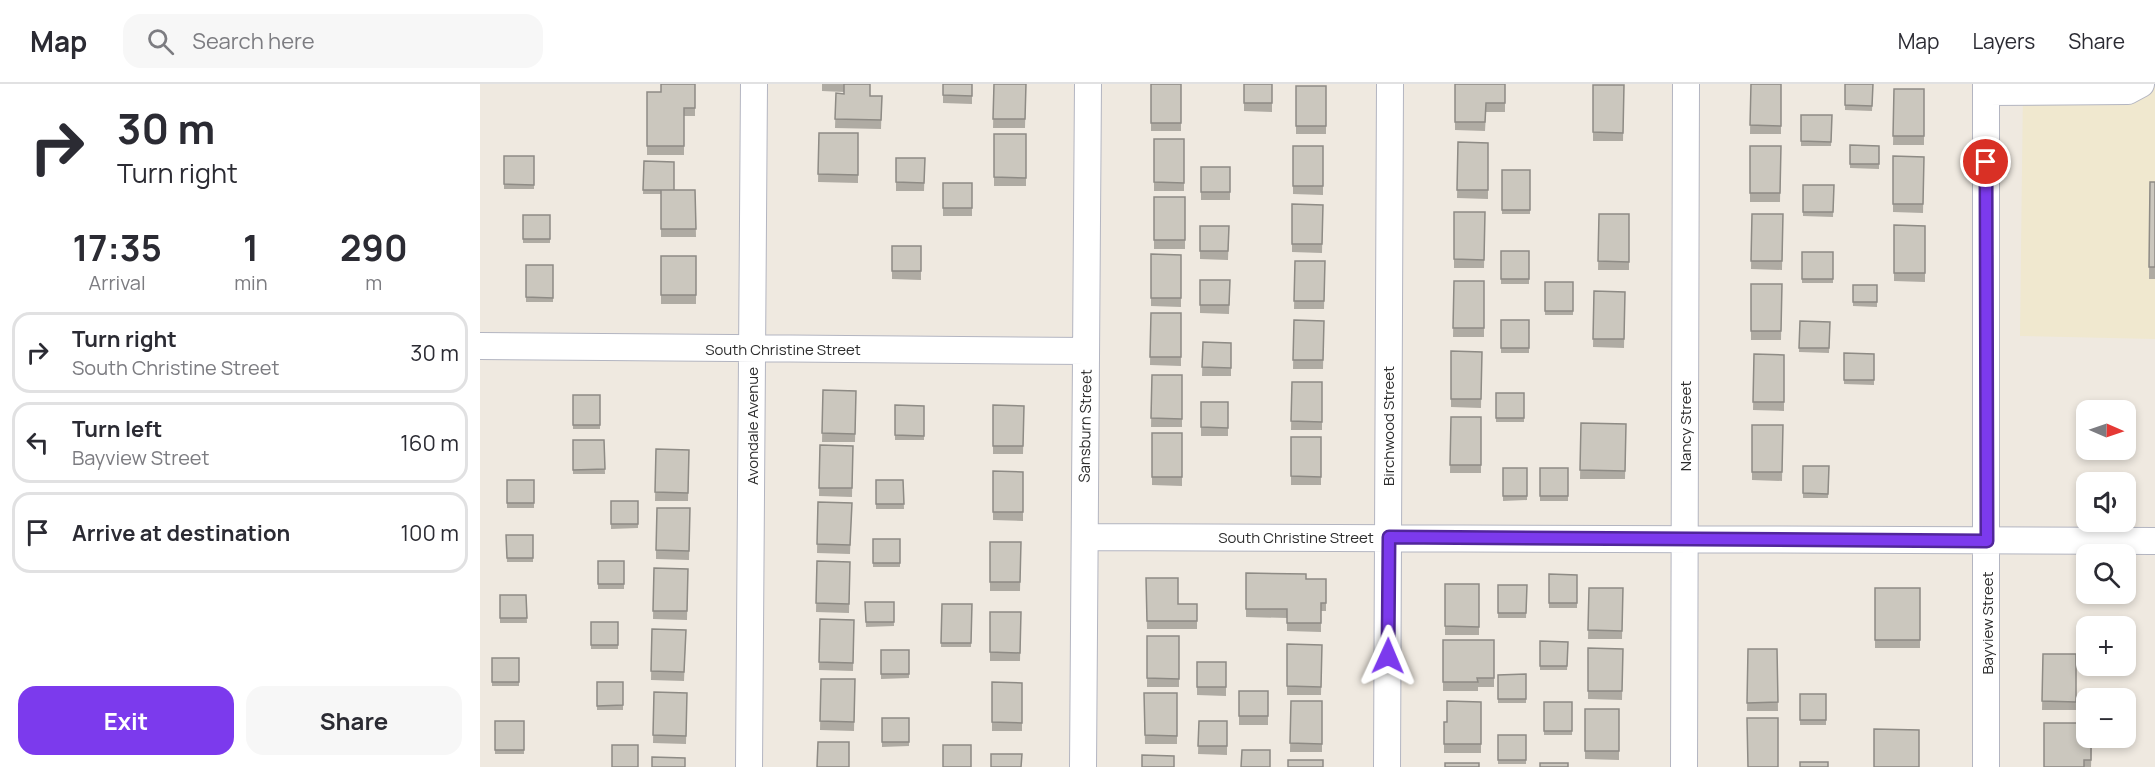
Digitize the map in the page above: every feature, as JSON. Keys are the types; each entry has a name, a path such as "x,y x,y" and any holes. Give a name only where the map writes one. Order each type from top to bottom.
{"street":[{"name":"Avondale Avenue","path":"749,767 754,84"},
{"name":"Sansburn Street","path":"1083,767 1088,84"},
{"name":"Birchwood Street","path":"1387,767 1390,84"},
{"name":"Nancy Street","path":"1684,767 1686,84"},
{"path":"1986,88 2128,91 2141,84"},
{"name":"Bayview Street","path":"1986,88 1986,767"},
{"name":"South Christine Street","path":"480,346 1086,351"},
{"name":"South Christine Street","path":"1084,537 2155,541"}],"shaded area":[{"path":"2023,84 2155,84 2155,339 2020,336"}],"building":[{"path":"661,84 695,84 695,108 684,108 684,146 647,146 647,92 661,92"},
{"path":"844,84 870,84 870,96 882,96 881,120 835,119 836,93 844,94"},
{"path":"943,84 972,84 972,96 943,95"},
{"path":"994,84 1026,84 1025,119 993,119"},
{"path":"1151,84 1181,84 1181,123 1151,123"},
{"path":"1244,84 1272,84 1272,103 1244,103"},
{"path":"1455,84 1505,84 1505,103 1486,103 1485,122 1455,122"},
{"path":"1751,84 1781,84 1781,126 1750,125"},
{"path":"1845,84 1873,84 1872,106 1845,105"},
{"path":"1593,85 1624,85 1623,133 1593,132"},
{"path":"1296,86 1326,86 1326,126 1296,126"},
{"path":"1894,89 1924,89 1924,136 1893,136"},
{"path":"1801,115 1832,115 1831,142 1801,141"},
{"path":"819,133 858,133 858,175 818,174"},
{"path":"994,134 1026,134 1026,178 994,177"},
{"path":"1154,139 1184,139 1184,183 1154,182"},
{"path":"1458,142 1488,143 1488,190 1457,190"},
{"path":"1850,145 1879,146 1879,164 1850,164"},
{"path":"1293,146 1323,146 1323,186 1293,186"},
{"path":"1750,146 1781,146 1780,193 1750,193"},
{"path":"504,156 534,156 534,185 504,184"},
{"path":"1893,156 1924,157 1923,204 1893,204"},
{"path":"896,158 925,158 924,183 896,182"},
{"path":"644,161 674,162 674,190 643,190"},
{"path":"1201,167 1230,167 1230,192 1201,192"},
{"path":"1502,170 1530,170 1530,210 1502,210"},
{"path":"2150,182 2155,182 2155,267 2149,267"},
{"path":"943,183 972,183 972,208 943,208"},
{"path":"1803,185 1834,185 1833,212 1803,212"},
{"path":"661,190 695,190 696,229 661,229"},
{"path":"1154,197 1185,197 1185,240 1154,240"},
{"path":"1292,204 1323,205 1322,244 1292,244"},
{"path":"1454,212 1485,212 1484,260 1454,259"},
{"path":"1599,214 1629,214 1629,262 1598,261"},
{"path":"1752,214 1783,214 1782,261 1751,261"},
{"path":"523,215 550,215 550,239 523,239"},
{"path":"1894,225 1925,226 1925,273 1894,273"},
{"path":"1200,226 1229,226 1228,251 1200,251"},
{"path":"892,246 921,246 921,271 892,271"},
{"path":"1501,251 1529,251 1529,279 1501,279"},
{"path":"1802,252 1833,252 1833,279 1802,279"},
{"path":"1151,254 1181,255 1181,298 1151,298"},
{"path":"661,256 696,256 696,295 661,295"},
{"path":"1295,261 1325,261 1324,301 1294,301"},
{"path":"526,265 553,265 553,298 526,297"},
{"path":"1200,280 1230,280 1229,305 1200,305"},
{"path":"1454,281 1484,281 1484,328 1453,328"},
{"path":"1545,282 1573,282 1573,311 1545,311"},
{"path":"1751,284 1782,284 1781,331 1751,331"},
{"path":"1853,285 1877,285 1877,302 1853,302"},
{"path":"1594,291 1625,292 1624,339 1593,339"},
{"path":"1151,313 1181,313 1181,357 1150,357"},
{"path":"1294,320 1324,321 1323,360 1293,360"},
{"path":"1501,320 1529,320 1529,348 1501,348"},
{"path":"1800,321 1830,322 1829,348 1799,348"},
{"path":"1203,342 1231,343 1231,368 1202,367"},
{"path":"1451,351 1482,352 1481,399 1451,399"},
{"path":"1844,353 1874,354 1874,380 1844,380"},
{"path":"1754,354 1784,355 1784,402 1753,402"},
{"path":"1152,375 1182,375 1182,419 1151,418"},
{"path":"1292,382 1322,382 1322,422 1291,421"},
{"path":"823,390 856,391 855,434 822,433"},
{"path":"1496,393 1524,393 1524,418 1496,418"},
{"path":"573,395 600,395 600,425 573,425"},
{"path":"1201,402 1228,402 1228,428 1201,427"},
{"path":"895,405 924,406 924,436 895,435"},
{"path":"993,405 1024,406 1023,446 993,446"},
{"path":"1451,417 1481,417 1481,465 1450,465"},
{"path":"1581,423 1626,424 1625,471 1580,470"},
{"path":"1752,425 1783,425 1782,472 1752,472"},
{"path":"1152,433 1182,433 1182,477 1152,477"},
{"path":"1291,437 1321,437 1321,477 1291,476"},
{"path":"573,440 604,440 605,469 573,470"},
{"path":"820,445 853,446 852,488 819,488"},
{"path":"656,449 689,450 688,493 655,492"},
{"path":"1803,466 1829,466 1828,494 1803,493"},
{"path":"1503,468 1527,468 1527,496 1503,496"},
{"path":"1540,468 1568,468 1568,496 1540,496"},
{"path":"993,471 1023,472 1023,512 993,512"},
{"path":"507,480 534,480 534,503 507,503"},
{"path":"876,480 903,480 904,504 876,504"},
{"path":"611,501 638,501 638,524 611,524"},
{"path":"818,502 852,503 850,545 817,544"},
{"path":"657,508 690,508 689,551 656,550"},
{"path":"506,535 533,535 533,558 507,558"},
{"path":"873,539 900,539 900,563 873,563"},
{"path":"990,542 1021,542 1020,582 990,582"},
{"path":"598,561 624,561 624,584 598,584"},
{"path":"817,561 850,562 849,604 816,603"},
{"path":"654,568 688,569 687,611 653,611"},
{"path":"1246,573 1306,574 1306,579 1326,579 1326,603 1321,603 1321,623 1287,623 1287,609 1246,609"},
{"path":"1549,574 1577,575 1577,603 1549,603"},
{"path":"1146,578 1178,578 1178,604 1197,604 1197,621 1147,621"},
{"path":"1445,584 1479,584 1479,627 1445,626"},
{"path":"1498,585 1527,585 1526,613 1498,613"},
{"path":"1589,588 1623,588 1622,631 1588,630"},
{"path":"1875,588 1920,588 1920,640 1875,640"},
{"path":"500,595 526,595 527,618 500,618"},
{"path":"865,602 894,602 894,622 866,622"},
{"path":"942,604 972,604 971,643 941,643"},
{"path":"990,612 1021,612 1020,653 990,652"},
{"path":"820,619 854,620 853,663 819,662"},
{"path":"591,622 618,622 618,645 591,645"},
{"path":"652,629 686,630 684,672 651,671"},
{"path":"1147,636 1179,636 1179,679 1147,678"},
{"path":"1443,640 1494,640 1494,678 1477,678 1478,682 1443,682"},
{"path":"1540,641 1568,642 1567,666 1540,666"},
{"path":"1287,644 1322,645 1321,687 1287,686"},
{"path":"1588,648 1623,649 1622,691 1588,691"},
{"path":"1748,649 1777,649 1778,702 1747,703"},
{"path":"881,650 909,650 909,674 881,674"},
{"path":"2043,654 2076,654 2076,702 2042,701"},
{"path":"492,658 519,658 519,682 492,682"},
{"path":"1197,662 1226,662 1226,687 1197,687"},
{"path":"1526,674 1526,699 1498,699 1498,675"},
{"path":"821,679 855,679 854,722 820,721"},
{"path":"597,682 623,682 623,705 597,706"},
{"path":"992,682 1022,683 1022,723 992,722"},
{"path":"1239,691 1268,691 1268,716 1239,716"},
{"path":"654,692 687,693 686,736 653,735"},
{"path":"1144,693 1177,693 1177,736 1145,735"},
{"path":"1800,694 1826,694 1826,720 1800,720"},
{"path":"1291,701 1322,701 1322,744 1290,743"},
{"path":"1447,701 1481,702 1481,744 1444,744"},
{"path":"1544,702 1572,702 1572,731 1544,731"},
{"path":"1585,709 1619,709 1619,751 1585,751"},
{"path":"882,718 909,718 909,742 882,742"},
{"path":"1747,718 1778,718 1778,767 1748,767"},
{"path":"495,721 524,721 524,750 495,750"},
{"path":"1199,721 1227,721 1227,746 1198,746"},
{"path":"2044,723 2076,723 2076,748 2091,748 2091,760 2084,760 2084,767 2044,767"},
{"path":"1874,729 1919,730 1919,767 1874,767"},
{"path":"1498,735 1526,735 1526,760 1498,760"},
{"path":"818,742 849,742 849,767 817,767"},
{"path":"612,745 638,745 638,767 612,767"},
{"path":"943,745 971,745 971,767 943,767"},
{"path":"1242,750 1270,750 1270,767 1241,767"},
{"path":"991,754 1022,754 1021,767 991,767"},
{"path":"1142,755 1174,756 1174,767 1142,767"},
{"path":"652,757 685,758 685,767 652,767"},
{"path":"1288,760 1323,760 1323,767 1288,767"},
{"path":"1800,762 1828,762 1828,767 1800,767"},
{"path":"1445,763 1479,763 1479,767 1445,767"},
{"path":"1540,763 1568,763 1568,767 1540,767"}],"route":[{"path":"1388,656 1389,537 1987,541 1986,162"}]}
